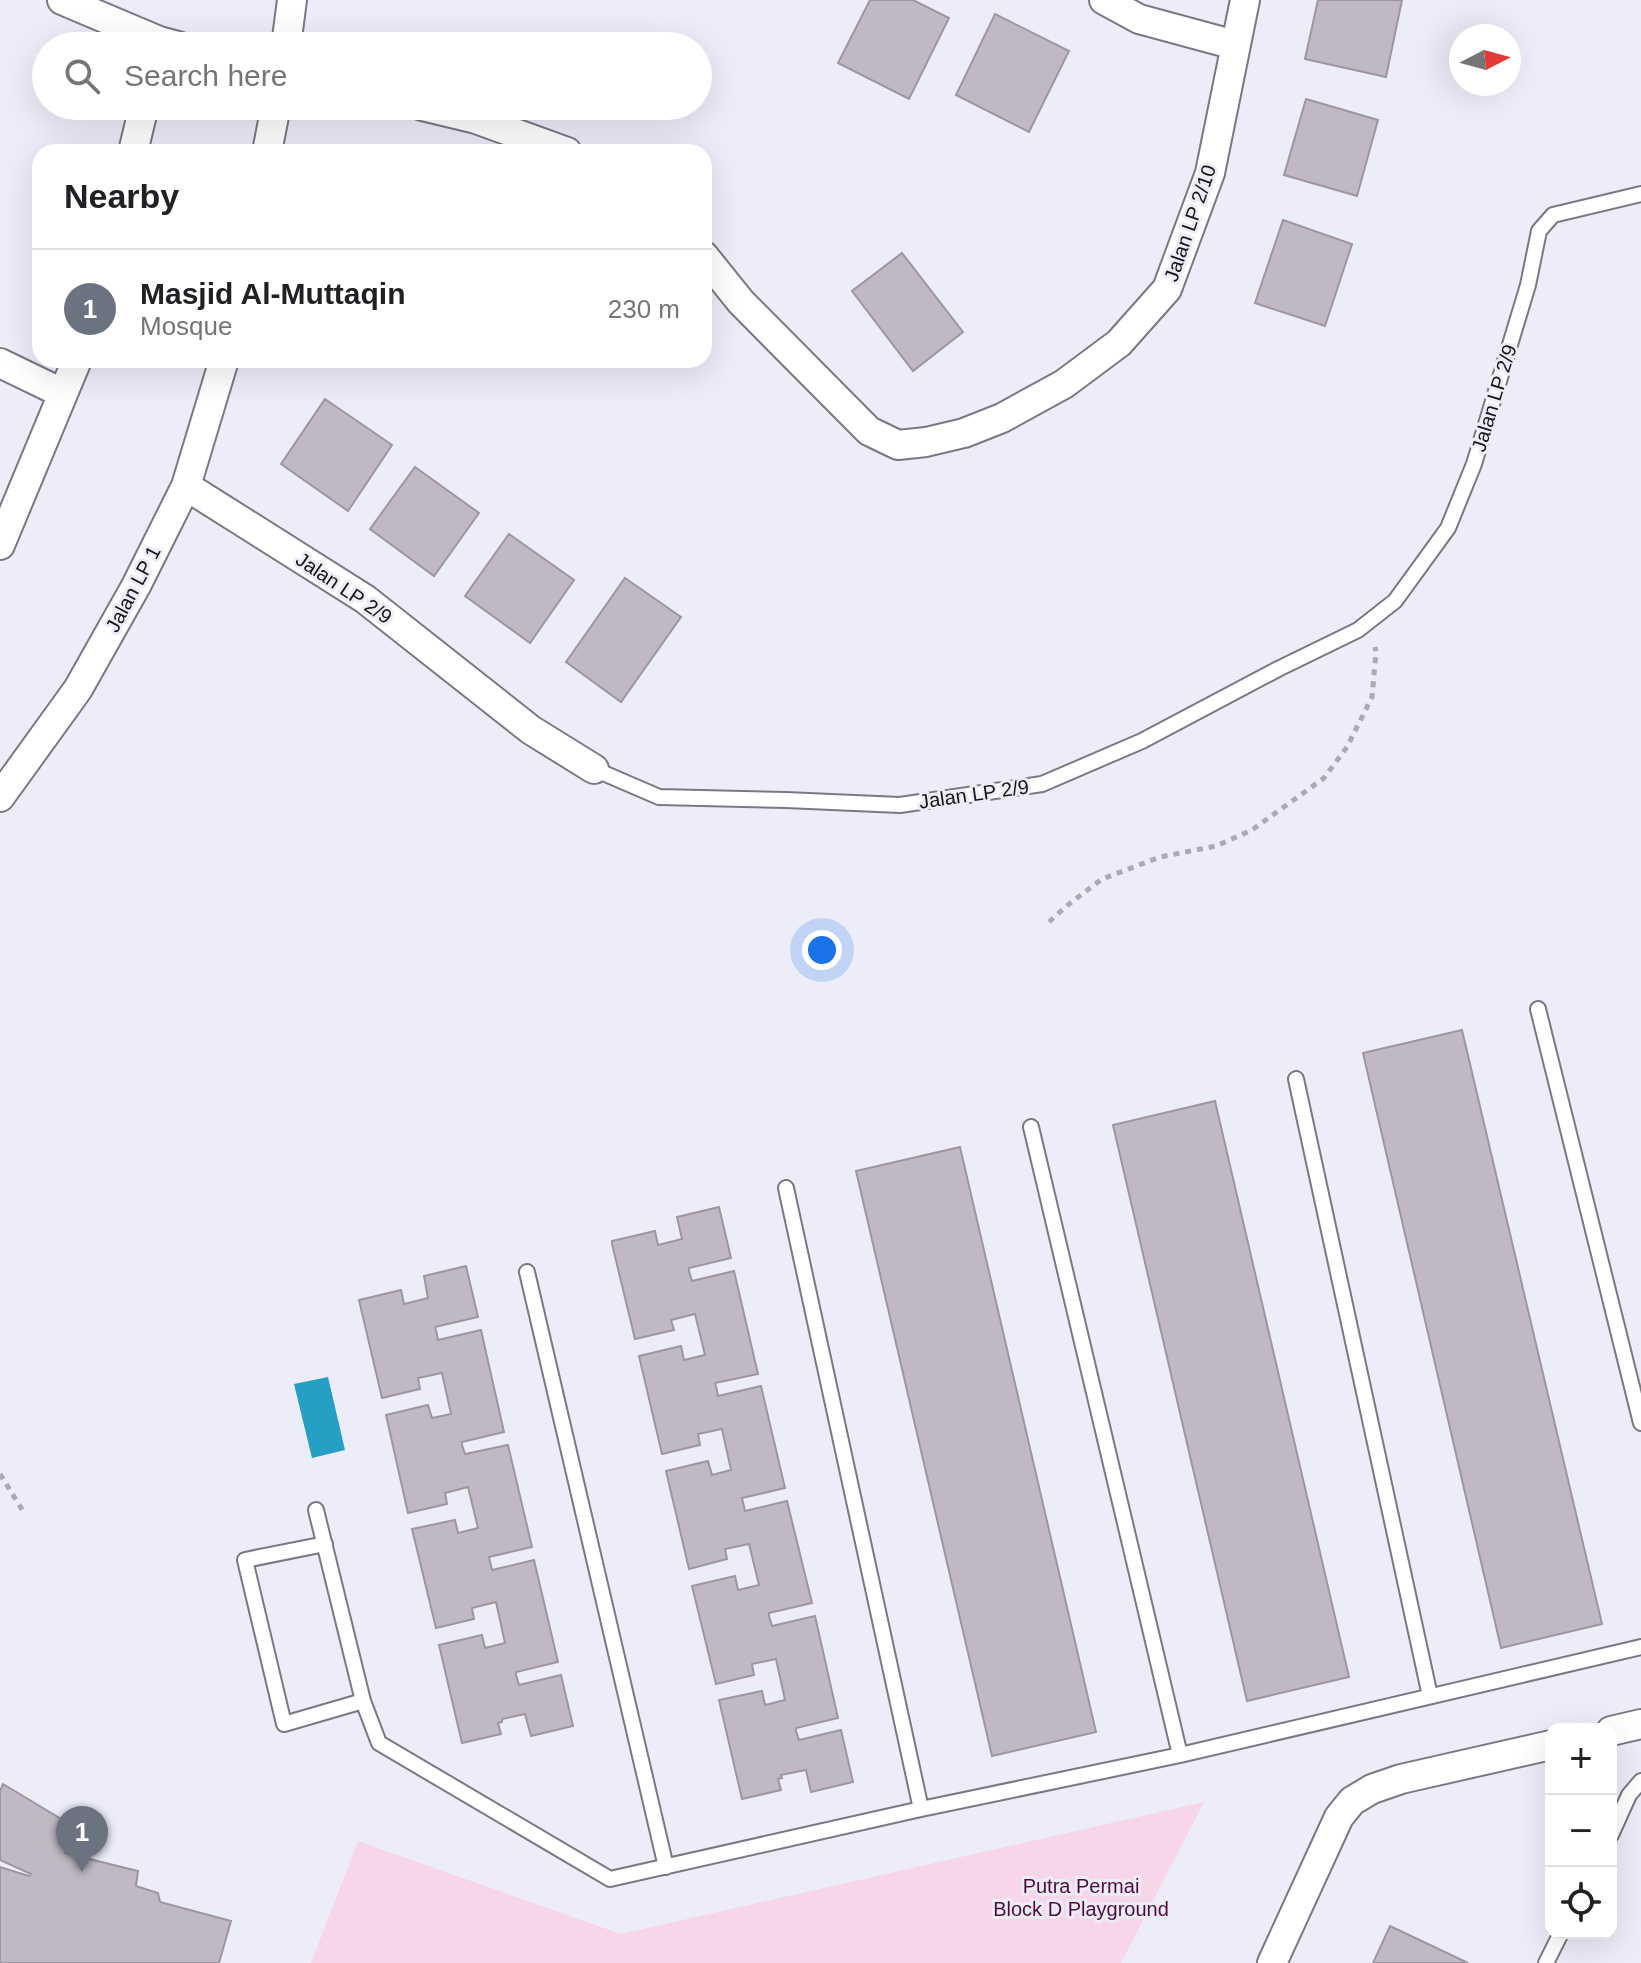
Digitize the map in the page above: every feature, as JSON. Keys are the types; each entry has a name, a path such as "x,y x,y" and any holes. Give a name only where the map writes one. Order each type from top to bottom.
{"street":[{"path":"62,0 137,32"},
{"path":"288,32 292,0"},
{"path":"1104,0 1139,19 1235,45"},
{"name":"Jalan LP 2/10","path":"712,266 741,302 869,431 898,445 964,433 989,423 1064,384 1119,343 1167,289 1210,173 1245,0"},
{"path":"135,144 141,120"},
{"path":"269,144 273,120"},
{"path":"479,120 545,144"},
{"path":"0,363 62,393"},
{"path":"0,545 73,368"},
{"name":"Jalan LP 1","path":"0,797 78,689 136,586 186,486 222,368"},
{"name":"Jalan LP 2/9","path":"186,486 365,599 531,730 594,769"},
{"path":"1617,1730 1641,1724"},
{"path":"1272,1963 1339,1817 1352,1801 1372,1789 1401,1779 1545,1746"}],"lane":[{"name":"Jalan LP 2/9","path":"594,769 659,797 900,805 1042,784 1142,741 1358,630 1395,601 1448,528 1474,464 1528,285 1539,231 1553,215 1641,194"},
{"path":"1538,1009 1641,1423"},
{"path":"1296,1079 1430,1696"},
{"path":"1031,1127 1180,1755"},
{"path":"786,1188 921,1809"},
{"path":"527,1272 666,1867"},
{"path":"316,1510 363,1701 379,1743 610,1879 1180,1755 1641,1647"},
{"path":"325,1544 245,1560 284,1724 363,1701"},
{"path":"1617,1822 1629,1795 1641,1781"},
{"path":"1546,1963 1558,1939"}],"path":[{"path":"1049,922 1102,879 1160,857 1216,846 1252,830 1324,778 1347,747 1372,697 1376,652 1367,623"},
{"path":"0,1474 23,1511"}],"green space":[{"name":"Putra Permai Block D Playground","path":"1204,1802 1121,1963 311,1963 358,1841 621,1934"}],"water":[{"path":"328,1377 345,1450 312,1458 294,1384"}],"building":[{"path":"870,0 913,0 949,18 909,99 838,63"},
{"path":"1318,0 1402,0 1386,77 1305,59"},
{"path":"995,14 1069,51 1029,132 956,95"},
{"path":"1306,99 1378,120 1357,196 1284,175"},
{"path":"1283,220 1352,244 1325,326 1255,303"},
{"path":"902,253 963,332 913,371 852,291"},
{"path":"325,399 392,445 348,511 281,464"},
{"path":"415,467 479,513 434,576 370,529"},
{"path":"509,534 574,580 530,643 465,596"},
{"path":"625,578 681,617 621,702 566,662"},
{"path":"1462,1030 1602,1624 1501,1648 1363,1053"},
{"path":"1215,1101 1349,1677 1247,1701 1113,1125"},
{"path":"960,1147 1096,1732 992,1756 856,1171"},
{"path":"719,1207 731,1258 689,1268 689,1271 692,1281 734,1271 758,1374 715,1383 718,1396 761,1386 785,1488 742,1498 745,1511 787,1501 812,1603 769,1613 769,1616 772,1626 815,1616 838,1718 796,1728 796,1731 799,1740 841,1730 853,1782 811,1792 806,1770 781,1775 782,1778 778,1779 781,1790 742,1799 719,1700 762,1691 765,1705 785,1700 776,1659 752,1664 754,1675 716,1684 692,1586 735,1576 738,1590 759,1585 749,1544 725,1549 727,1559 689,1569 666,1471 708,1461 712,1475 731,1470 722,1429 698,1434 700,1445 662,1454 639,1356 681,1346 684,1360 705,1355 695,1314 671,1320 674,1330 635,1339 612,1244 612,1241 655,1231 658,1245 682,1239 677,1217"},
{"path":"466,1266 478,1317 435,1327 438,1340 481,1330 504,1432 462,1442 462,1445 465,1454 508,1445 532,1547 489,1557 492,1570 534,1560 558,1662 516,1672 516,1675 519,1685 561,1675 573,1726 531,1736 525,1714 502,1719 498,1723 501,1734 462,1743 439,1645 482,1635 485,1648 505,1643 496,1602 472,1608 474,1619 436,1628 412,1529 455,1520 458,1533 478,1528 468,1487 445,1493 447,1504 408,1513 386,1415 428,1405 432,1418 451,1414 442,1373 418,1378 420,1389 382,1398 359,1300 401,1290 404,1304 428,1298 424,1276"},
{"path":"3,1784 76,1828 65,1853 138,1871 136,1886 158,1893 160,1902 231,1921 219,1963 0,1963 0,1867 31,1874 0,1860 0,1791"},
{"path":"1390,1926 1468,1963 1373,1963"}],"place":[{"name":"Masjid Al-Muttaqin","path":"82,1872"}]}
